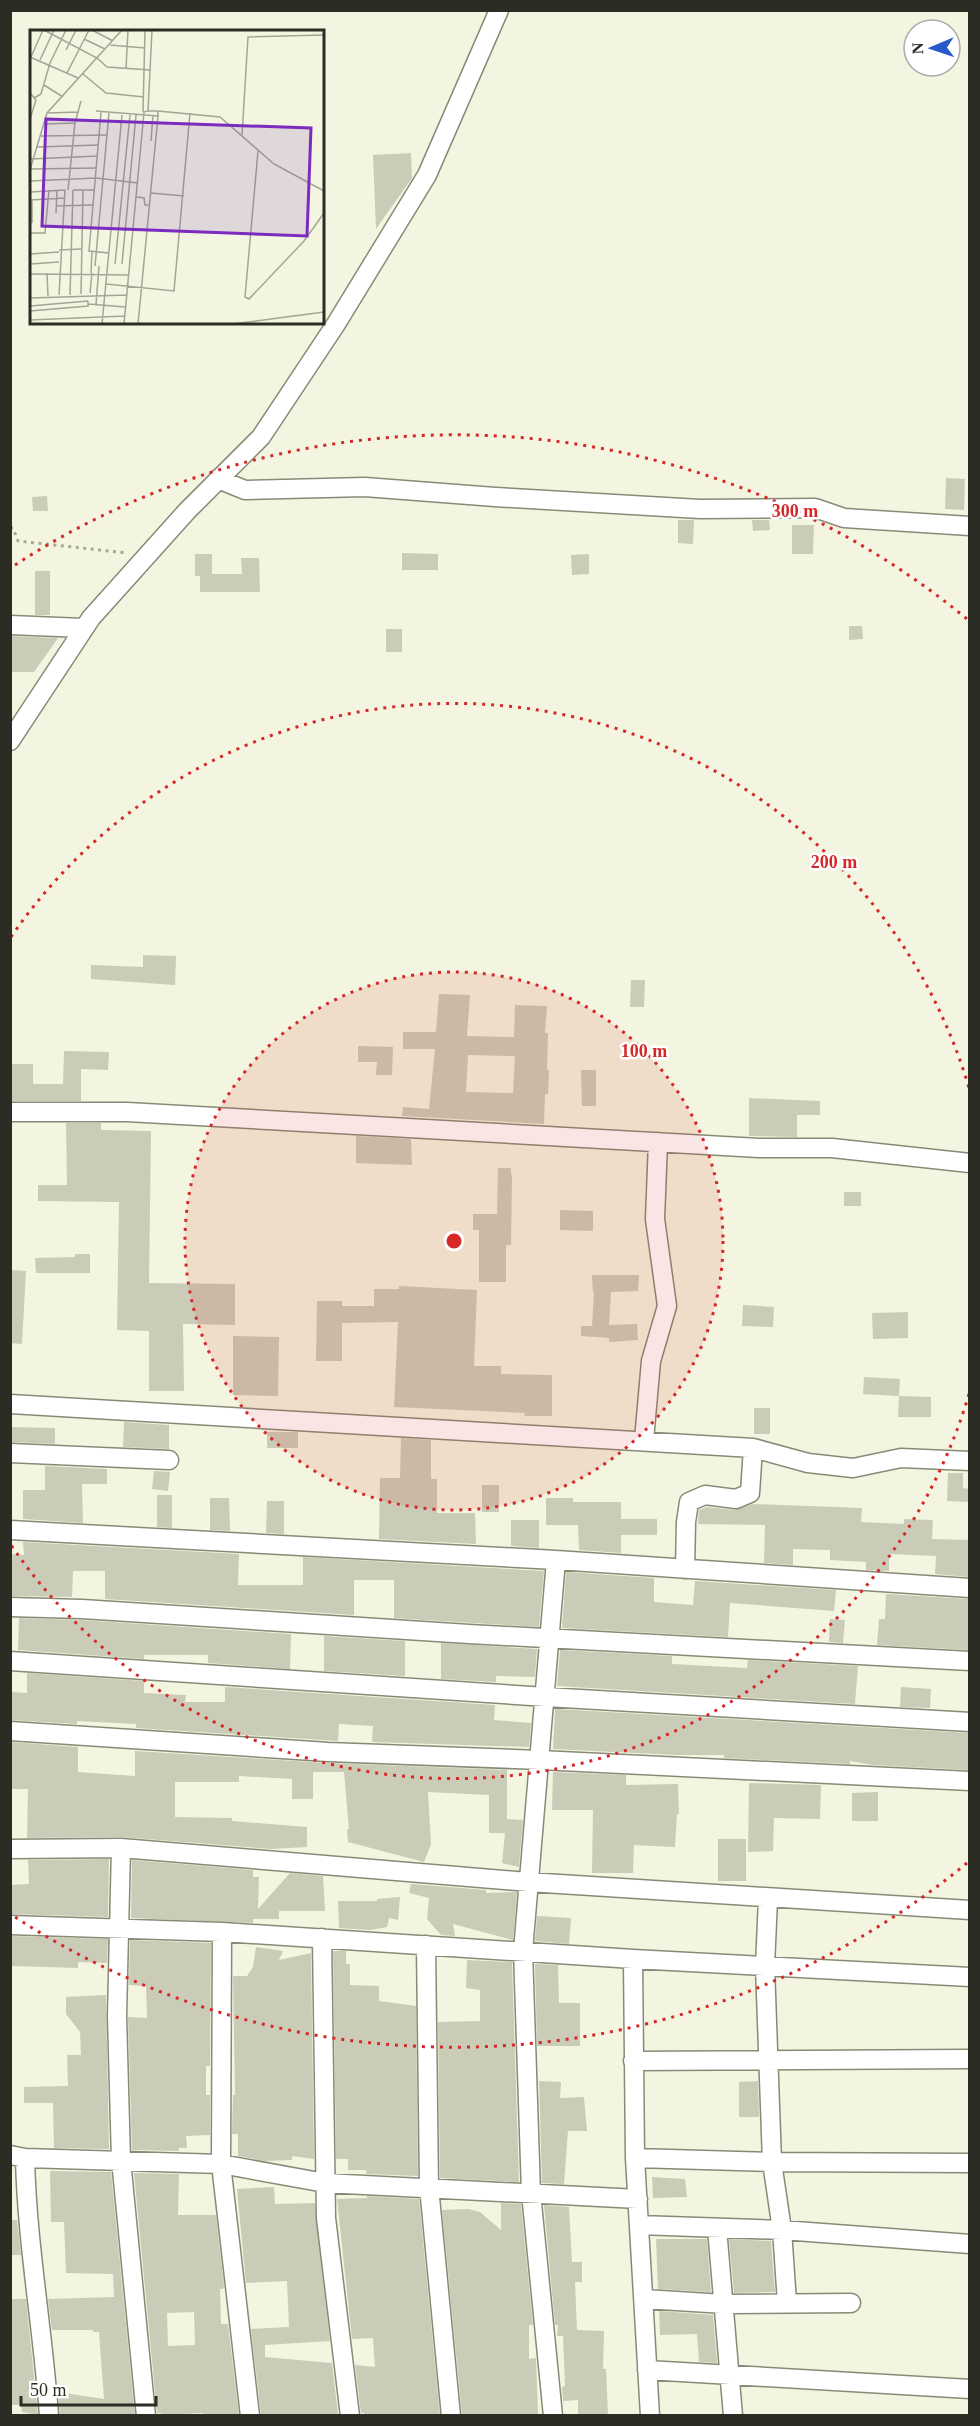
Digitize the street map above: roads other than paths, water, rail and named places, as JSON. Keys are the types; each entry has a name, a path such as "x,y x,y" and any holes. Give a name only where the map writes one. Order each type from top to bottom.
{"street":[{"path":"10,741 83,628 147,555 261,437 336,324 427,175 499,10"},
{"path":"218,479 245,489 365,487 700,509 815,507 844,518 969,526"},
{"path":"10,625 83,628"},
{"path":"10,1112 127,1112 759,1148 832,1148 969,1163"},
{"path":"644,1440 651,1361 667,1306 655,1219 658,1142"},
{"path":"10,1404 753,1448 808,1463 853,1468 901,1458 969,1461"},
{"path":"685,1569 686,1522 689,1502 705,1495 736,1499 750,1493 753,1448"},
{"path":"10,1454 169,1460"},
{"path":"10,1530 556,1560 969,1588"},
{"path":"553,2415 531,2193 523,1951 556,1560"},
{"path":"10,1607 82,1609 469,1634 969,1661"},
{"path":"10,1661 546,1697 969,1722"},
{"path":"10,1731 328,1752 969,1781"},
{"path":"121,1848 117,1928 121,2160 146,2415"},
{"path":"10,1849 121,1848 528,1882 969,1910"},
{"path":"768,1899 765,1965 772,2162 782,2230 787,2303"},
{"path":"10,1925 222,1932 633,1959 969,1977"},
{"path":"222,1932 221,2163 250,2415"},
{"path":"322,1938 326,2218 350,2415"},
{"path":"426,1945 429,2187 451,2415"},
{"path":"633,1959 635,2158 650,2415"},
{"path":"633,2061 969,2059"},
{"path":"49,2415 26,2200 18,2157 221,2163 325,2183 638,2199"},
{"path":"635,2158 772,2162 969,2163"},
{"path":"639,2225 782,2230 969,2244"},
{"path":"717,2228 733,2415"},
{"path":"644,2300 724,2304 852,2303"},
{"path":"647,2370 969,2389"}]}
